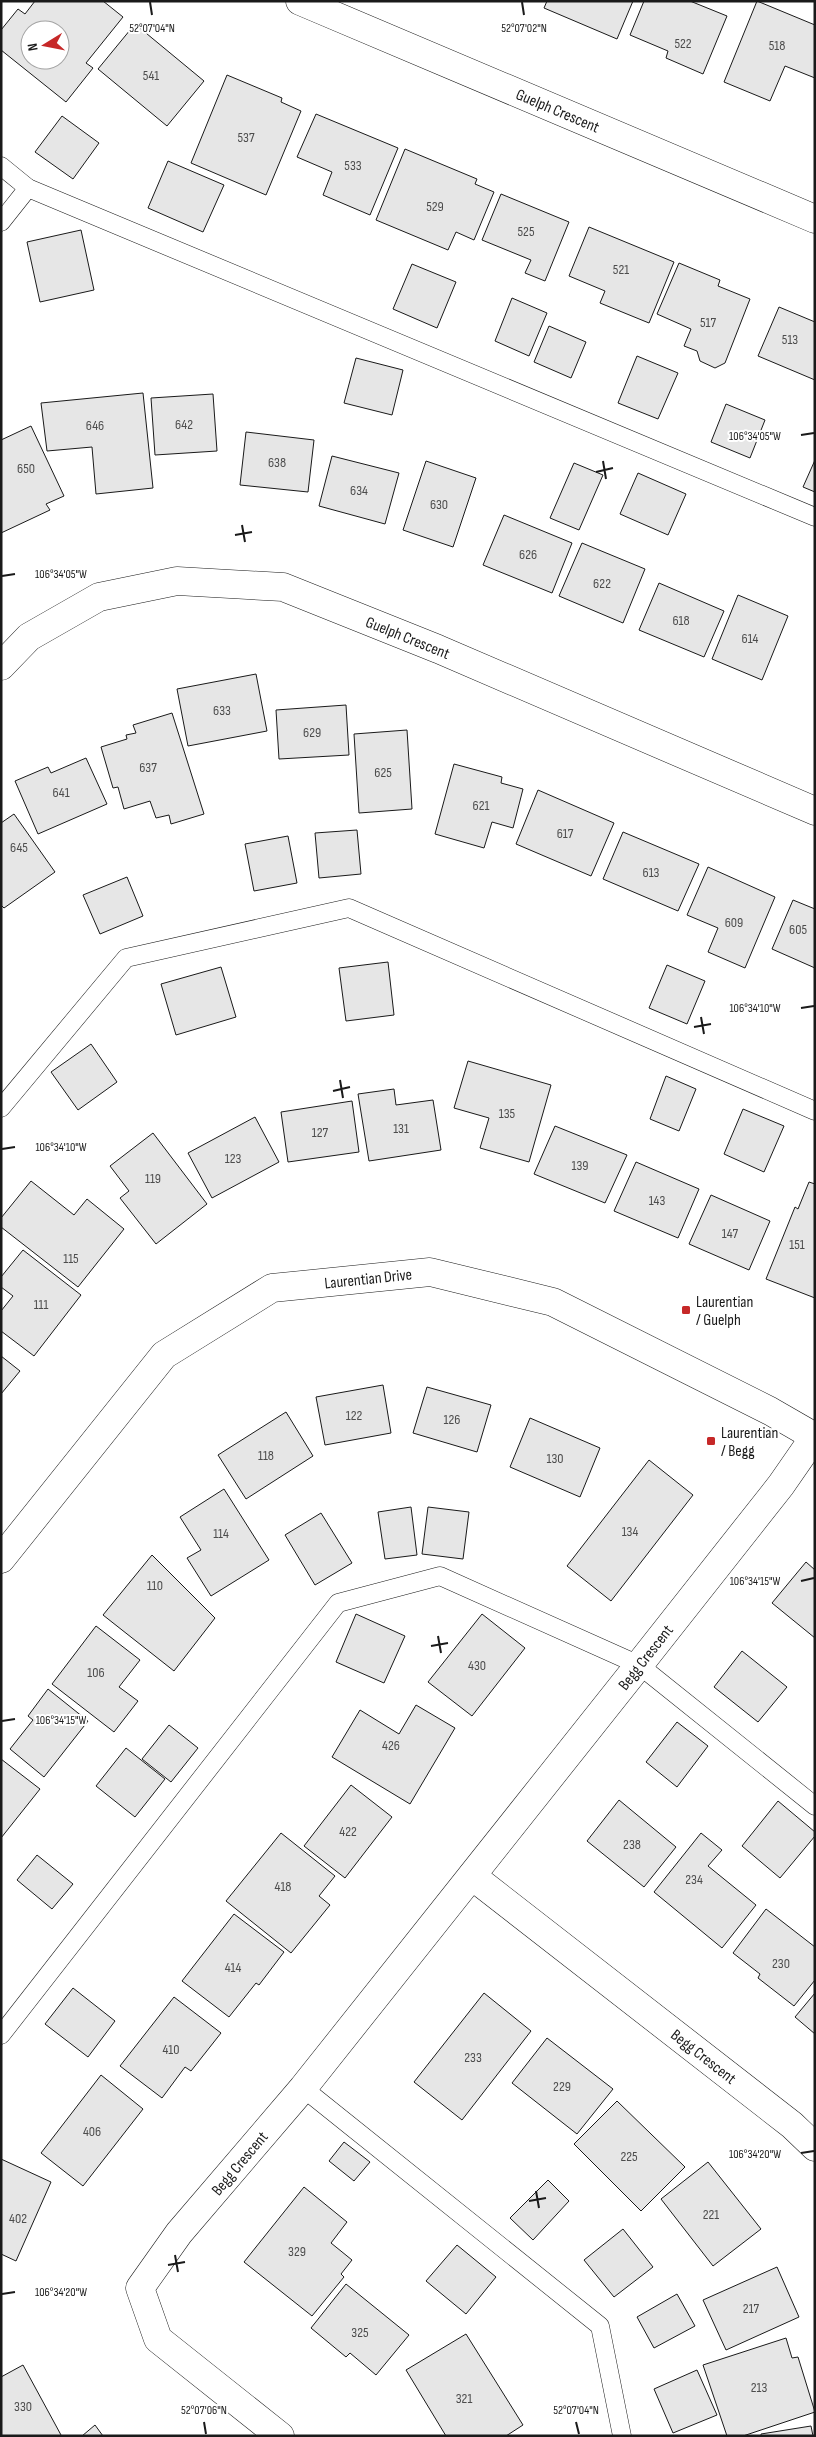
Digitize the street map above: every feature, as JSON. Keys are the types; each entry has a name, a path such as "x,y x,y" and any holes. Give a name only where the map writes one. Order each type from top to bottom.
{"street":[{"name":"Guelph Crescent","path":"300,1 815,219"},
{"name":"Guelph Crescent","path":"1,666 29,637 99,597 177,581 283,587 438,649 815,811"},
{"name":"Laurentian Drive","path":"1,1559 164,1355 272,1288 430,1272 553,1302 770,1411 815,1436"},
{"name":"Begg Crescent","path":"280,2436 158,2339 140,2288 179,2233 303,2088 781,1486 815,1436"},
{"name":"Begg Crescent","path":"472,1876 792,2125 815,2147"}],"lane":[{"path":"1,166 28,188 815,517"},
{"path":"1,222 28,188"},
{"path":"1,1108 126,958 350,908 815,1111"},
{"path":"1,2035 338,1603 440,1576 639,1665 815,1806"},
{"path":"303,2088 600,2326 622,2436"}],"building":[{"path":"35,1 103,1 123,17 86,63 93,68 66,102 26,70 70,70 70,20 20,20 20,65 1,50 1,30 18,9 25,14"},
{"path":"547,1 633,1 617,39 544,8"},
{"path":"644,1 690,1 727,16 703,74 666,58 668,51 630,35"},
{"path":"757,1 815,25 815,78 785,66 770,101 724,82"},
{"path":"135,24 204,81 167,126 98,69"},
{"path":"227,75 282,98 281,102 301,111 266,195 191,163"},
{"path":"316,114 398,148 370,215 323,195 332,172 297,157"},
{"path":"62,116 99,143 73,179 35,152"},
{"path":"405,149 477,179 475,184 494,192 474,240 456,232 448,250 376,220"},
{"path":"168,161 224,185 203,232 148,208"},
{"path":"501,194 569,222 545,281 525,273 531,260 482,240"},
{"path":"589,227 674,262 649,323 600,303 605,291 569,276"},
{"path":"81,230 94,290 40,302 27,242"},
{"path":"679,263 720,280 718,286 750,299 725,363 715,368 700,361 697,351 684,346 691,329 657,314"},
{"path":"412,264 456,282 437,328 393,309"},
{"path":"512,298 547,313 529,356 495,341"},
{"path":"779,307 815,322 815,380 758,356"},
{"path":"549,326 586,342 571,378 534,362"},
{"path":"637,356 678,373 658,419 618,403"},
{"path":"356,358 403,370 392,415 344,403"},
{"path":"143,393 153,488 96,494 92,447 47,451 41,403"},
{"path":"213,394 217,451 155,455 151,398"},
{"path":"726,404 765,420 750,458 711,442"},
{"path":"31,426 64,496 46,504 50,510 1,533 1,440"},
{"path":"246,432 314,440 308,492 240,485"},
{"path":"332,456 399,473 385,524 319,506"},
{"path":"815,460 815,492 803,487"},
{"path":"426,461 476,478 453,547 403,530"},
{"path":"574,463 603,475 579,530 550,518"},
{"path":"638,473 686,494 668,535 620,514"},
{"path":"504,515 572,543 552,593 483,565"},
{"path":"582,543 645,569 623,623 559,596"},
{"path":"659,583 724,611 704,657 639,630"},
{"path":"738,595 788,616 762,680 712,659"},
{"path":"256,674 267,731 188,746 177,689"},
{"path":"346,705 349,755 279,759 276,710"},
{"path":"172,713 204,814 171,824 169,815 156,818 150,801 124,809 118,787 113,788 101,747 127,739 126,735 136,733 133,725"},
{"path":"407,730 412,809 359,813 354,734"},
{"path":"86,758 107,804 38,834 15,781 48,767 51,773"},
{"path":"454,764 502,777 501,783 523,789 513,828 492,822 484,848 435,834"},
{"path":"538,790 614,823 591,876 516,844"},
{"path":"14,814 55,872 4,908 1,905 1,823"},
{"path":"357,830 361,874 319,878 315,833"},
{"path":"623,832 699,864 678,911 603,879"},
{"path":"288,836 297,883 254,891 245,844"},
{"path":"708,867 775,897 745,968 708,952 718,928 687,915"},
{"path":"127,877 143,916 100,934 83,895"},
{"path":"793,900 815,909 815,968 772,949"},
{"path":"388,962 394,1015 346,1021 339,968"},
{"path":"667,965 705,981 687,1024 649,1008"},
{"path":"221,967 236,1017 176,1035 161,984"},
{"path":"91,1044 117,1082 78,1110 51,1072"},
{"path":"468,1061 551,1085 529,1162 480,1148 489,1118 454,1108"},
{"path":"666,1076 696,1089 679,1131 650,1119"},
{"path":"394,1089 396,1105 433,1100 441,1150 369,1161 358,1094"},
{"path":"352,1101 359,1152 288,1162 281,1112"},
{"path":"743,1109 784,1126 764,1172 724,1154"},
{"path":"255,1117 279,1162 212,1198 188,1153"},
{"path":"555,1126 627,1155 605,1203 534,1174"},
{"path":"153,1133 207,1204 156,1244 120,1198 129,1191 110,1166"},
{"path":"636,1162 699,1189 678,1238 614,1211"},
{"path":"31,1181 74,1215 87,1199 124,1229 78,1287 1,1227 1,1218"},
{"path":"809,1182 815,1184 815,1298 766,1279 795,1207 798,1209"},
{"path":"711,1195 770,1221 749,1270 689,1244"},
{"path":"23,1250 81,1295 34,1356 1,1331 1,1311 13,1296 1,1287 1,1277"},
{"path":"1,1356 20,1371 1,1394"},
{"path":"383,1385 391,1433 325,1445 316,1397"},
{"path":"427,1387 491,1405 477,1452 413,1433"},
{"path":"286,1412 313,1456 246,1499 218,1455"},
{"path":"530,1418 600,1448 580,1497 510,1467"},
{"path":"649,1460 693,1495 611,1601 567,1566"},
{"path":"224,1489 269,1560 211,1596 187,1558 201,1550 180,1517"},
{"path":"411,1507 417,1555 385,1559 378,1512"},
{"path":"428,1507 469,1512 463,1559 422,1554"},
{"path":"321,1513 352,1563 315,1585 285,1535"},
{"path":"152,1555 215,1618 174,1671 103,1615"},
{"path":"806,1562 815,1570 815,1638 772,1603"},
{"path":"356,1614 405,1636 384,1683 336,1662"},
{"path":"482,1614 525,1648 472,1716 428,1682"},
{"path":"96,1626 140,1660 119,1687 138,1701 114,1732 52,1684"},
{"path":"742,1651 787,1687 758,1722 714,1687"},
{"path":"48,1689 88,1721 44,1777 10,1749 33,1720 28,1716"},
{"path":"416,1705 455,1728 410,1804 332,1757 360,1710 399,1734"},
{"path":"677,1722 708,1746 677,1787 646,1762"},
{"path":"169,1725 198,1748 171,1782 142,1759"},
{"path":"126,1748 165,1779 135,1817 96,1786"},
{"path":"1,1759 40,1789 1,1838"},
{"path":"351,1785 392,1817 345,1878 304,1846"},
{"path":"619,1800 676,1847 644,1887 587,1841"},
{"path":"778,1801 815,1832 815,1836 780,1878 742,1846"},
{"path":"281,1833 335,1876 319,1896 330,1905 291,1953 226,1901"},
{"path":"701,1833 722,1850 708,1866 756,1905 722,1948 654,1892"},
{"path":"37,1855 73,1884 52,1909 17,1880"},
{"path":"766,1909 815,1947 815,1980 794,2006 758,1978 760,1974 733,1953"},
{"path":"234,1914 284,1952 259,1985 256,1983 229,2017 182,1981"},
{"path":"73,1988 115,2021 88,2057 45,2024"},
{"path":"484,1993 531,2031 462,2120 414,2082"},
{"path":"815,1993 815,2034 795,2017"},
{"path":"174,1997 221,2033 191,2071 185,2067 162,2098 120,2066"},
{"path":"547,2038 613,2089 577,2134 512,2083"},
{"path":"101,2075 143,2109 83,2186 41,2153"},
{"path":"617,2101 685,2167 641,2211 574,2144"},
{"path":"344,2142 370,2162 354,2181 329,2161"},
{"path":"1,2159 51,2182 16,2261 1,2254"},
{"path":"708,2162 761,2229 713,2266 661,2199"},
{"path":"548,2180 569,2201 533,2240 510,2218"},
{"path":"304,2187 347,2222 331,2243 352,2260 341,2274 344,2277 312,2316 244,2262"},
{"path":"623,2229 653,2267 614,2297 584,2260"},
{"path":"457,2245 496,2277 466,2314 426,2281"},
{"path":"777,2267 799,2317 726,2350 703,2300"},
{"path":"346,2284 409,2335 376,2375 350,2353 346,2357 311,2328"},
{"path":"677,2294 695,2326 654,2348 637,2317"},
{"path":"466,2334 523,2425 506,2436 446,2436 406,2370"},
{"path":"786,2338 792,2358 798,2357 815,2412 743,2436 727,2436 703,2365"},
{"path":"23,2365 61,2436 1,2436 1,2377"},
{"path":"697,2370 717,2415 673,2433 654,2389"},
{"path":"95,2425 103,2436 82,2436"},
{"path":"811,2426 813,2436 761,2436 761,2434"}],"place":[{"name":"Laurentian / Guelph","path":"686,1310"},
{"name":"Laurentian / Begg","path":"711,1441"}]}
